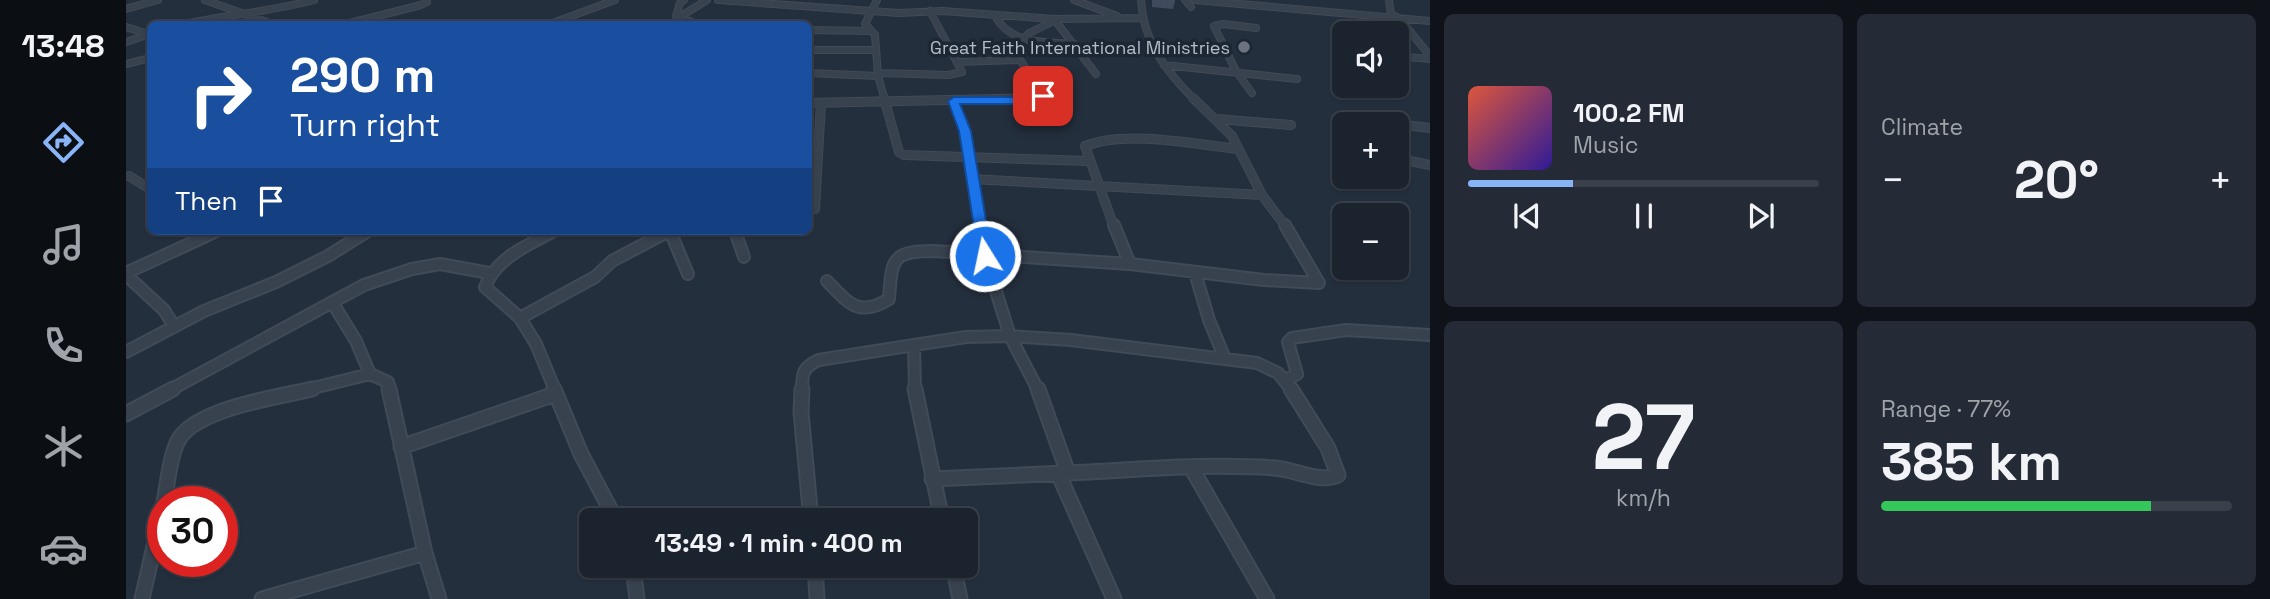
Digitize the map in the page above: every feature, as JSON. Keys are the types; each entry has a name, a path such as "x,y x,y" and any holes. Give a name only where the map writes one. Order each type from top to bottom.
{"street":[{"path":"126,9 158,0"},
{"path":"205,0 263,21"},
{"path":"202,21 269,12 314,0"},
{"path":"357,21 421,5 427,2 425,0"},
{"path":"558,21 615,0"},
{"path":"678,18 678,7 684,0"},
{"path":"678,18 707,0"},
{"path":"718,0 909,13 946,11 1054,20 1142,18"},
{"path":"818,0 821,8"},
{"path":"877,0 874,11 866,20 875,35 884,103 899,152 904,155 1089,161"},
{"path":"1074,0 1108,10 1118,17"},
{"path":"827,281 850,306 859,309 878,307 889,299 891,269 895,258 901,253 934,251 1130,264 1195,273 1319,283 1296,239 1262,195 1232,136 1182,88 1151,46 1142,18 1141,0"},
{"path":"1185,0 1191,7"},
{"path":"1195,0 1430,22"},
{"path":"1389,0 1389,11 1400,19 1430,57"},
{"path":"944,2 946,11"},
{"path":"812,73 962,72 930,11"},
{"path":"995,16 999,25 1020,40 1073,44"},
{"path":"678,18 688,21"},
{"path":"812,103 1040,99 1043,96 1037,83 1018,60 1014,50 1020,40 1029,33 1054,20"},
{"path":"1054,20 1096,74"},
{"path":"1252,93 1236,71 1214,26 1223,24 1256,28"},
{"path":"126,27 147,34"},
{"path":"812,30 870,30"},
{"path":"126,42 147,36"},
{"path":"812,50 875,50"},
{"path":"1409,56 1430,57"},
{"path":"126,64 147,59"},
{"path":"957,62 1018,60"},
{"path":"1164,65 1297,79"},
{"path":"954,101 965,131 985,256 1009,335 1036,384 1063,473 1114,599"},
{"path":"815,209 821,103"},
{"path":"1216,120 1291,125"},
{"path":"1409,126 1430,128"},
{"path":"1130,264 1105,205 1102,188 1085,146 1098,141 1146,141 1238,149"},
{"path":"1410,161 1430,165"},
{"path":"129,176 147,187"},
{"path":"971,179 1262,195"},
{"path":"174,326 164,310 126,274 209,235"},
{"path":"126,352 174,326 276,282 328,256 362,235"},
{"path":"547,235 499,263 489,273 485,287 520,318 536,344 581,454 610,508"},
{"path":"520,318 595,277 612,261 661,235"},
{"path":"671,235 688,274"},
{"path":"736,235 744,257"},
{"path":"126,414 364,285 412,269 451,264 489,273"},
{"path":"1195,273 1209,320 1225,359"},
{"path":"332,302 356,341 370,374"},
{"path":"1286,380 1297,374 1288,342 1303,335 1346,330 1430,335"},
{"path":"810,508 801,412 802,372 808,365 819,360 952,337 1009,335 1258,363 1286,380 1328,448 1338,475 1329,479 1259,467 932,479"},
{"path":"914,345 915,389 939,508"},
{"path":"167,486 177,441 196,422 227,411 370,374 388,382 425,552 439,599"},
{"path":"401,447 555,394"},
{"path":"1192,469 1267,599"},
{"path":"261,599 425,552"},
{"path":"142,599 147,577"},
{"path":"634,578 637,599"},
{"path":"816,578 817,599"},
{"path":"956,578 960,599"}],"place":[{"name":"Great Faith International Ministries","path":"1244,47"}],"route":[{"path":"985,256 965,131 954,101 1029,101 1043,96"}]}
